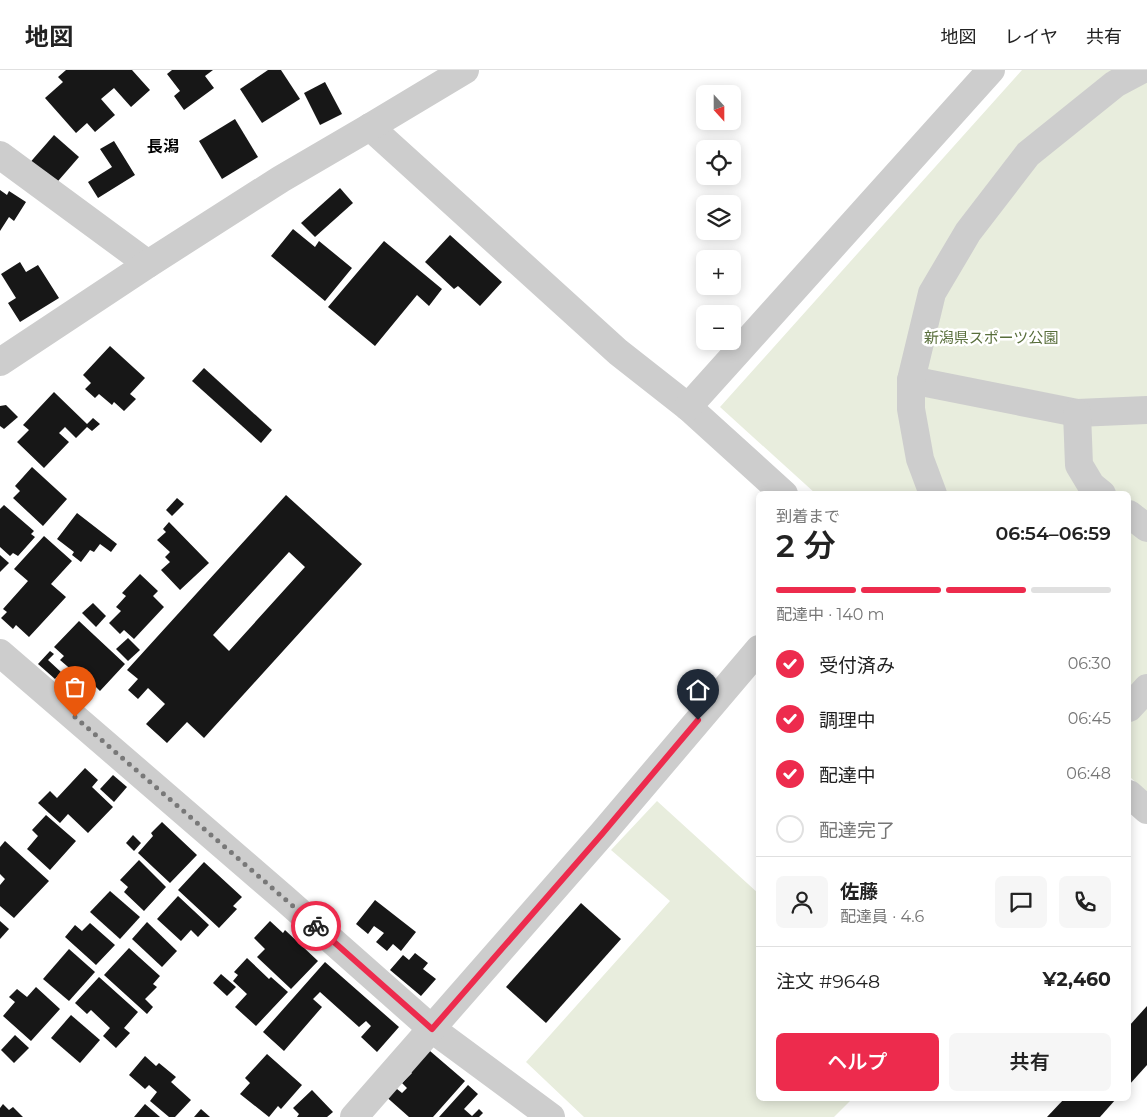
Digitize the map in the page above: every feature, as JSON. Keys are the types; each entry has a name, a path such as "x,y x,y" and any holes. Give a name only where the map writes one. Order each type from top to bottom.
{"street":[{"path":"688,407 991,70"},
{"path":"932,491 920,459 911,410 911,380 932,293 968,232 1028,154 1115,84 1141,70"},
{"path":"0,362 281,179 462,71"},
{"path":"370,127 618,352 688,407 781,491"},
{"path":"0,155 148,264"},
{"path":"911,380 1077,414 1147,410"},
{"path":"1077,414 1079,465 1091,485 1098,491"},
{"path":"1131,516 1147,528"},
{"path":"0,653 285,898 432,1029 551,1117"},
{"path":"354,1117 596,841 756,653"},
{"path":"1131,796 1147,810"}],"green space":[{"name":"新潟県スポーツ公園","path":"1022,70 1147,70 1147,793 1131,778 1131,491 813,491 720,407"},
{"path":"657,801 756,891 756,1101 850,1101 834,1117 584,1117 526,1062 670,901 611,850"}],"building":[{"path":"66,70 132,70 150,90 131,107 114,88 101,99 115,115 95,132 87,123 76,133 45,98 63,82 58,77"},
{"path":"172,70 213,70 205,76 214,88 184,110 174,96 180,91 167,74"},
{"path":"268,70 281,70 300,99 262,123 240,89"},
{"path":"325,82 342,114 320,125 304,93"},
{"path":"235,119 258,157 222,179 199,141"},
{"path":"54,135 79,157 52,188 27,166"},
{"path":"114,141 135,175 98,198 88,182 112,167 100,149"},
{"path":"340,188 353,203 315,237 301,223"},
{"path":"0,190 7,195 9,191 26,202 14,221 9,217 0,231"},
{"path":"293,229 315,247 319,241 352,268 325,301 271,256"},
{"path":"450,235 502,282 480,306 458,286 454,289 425,262"},
{"path":"384,241 442,289 429,306 417,295 375,346 328,307"},
{"path":"20,262 26,272 38,265 59,298 20,322 8,303 16,298 1,274"},
{"path":"110,346 145,378 130,394 136,399 124,411 114,402 112,405 99,394 95,398 85,389 91,383 83,375"},
{"path":"204,368 272,430 261,443 192,381"},
{"path":"54,392 87,424 93,418 100,424 92,431 87,427 76,438 65,427 59,433 69,442 44,468 17,442 29,430 23,425"},
{"path":"6,405 18,417 4,429 0,426 0,406"},
{"path":"32,467 67,499 43,526 13,498 20,491 15,486"},
{"path":"286,495 362,564 204,738 187,722 167,743 146,724 165,704 148,688 138,699 128,690 138,679 127,670","holes":["289,552 305,567 229,651 213,635"]},
{"path":"177,498 184,504 172,516 166,510"},
{"path":"4,505 34,531 31,534 35,537 18,556 13,553 10,556 0,547 0,509"},
{"path":"77,513 117,544 111,552 100,544 94,552 90,550 81,562 72,555 74,552 57,539"},
{"path":"169,522 209,563 180,590 161,570 170,562 165,557 170,552 157,540 166,532 163,529"},
{"path":"44,536 72,561 51,584 66,597 29,637 16,625 13,629 1,618 7,612 3,609 28,581 14,569"},
{"path":"0,555 9,563 0,572"},
{"path":"140,574 158,591 153,596 164,607 134,639 124,630 120,634 109,623 121,611 116,607 126,596 122,593"},
{"path":"93,603 106,616 96,627 82,613"},
{"path":"79,621 125,664 100,691 91,682 83,690 69,677 74,672 60,660 64,656 54,647"},
{"path":"128,638 140,650 128,661 116,649"},
{"path":"50,651 54,654 48,660 61,672 55,679 38,664"},
{"path":"85,768 98,780 92,787 113,807 88,833 68,814 60,823 38,803 50,791 57,798"},
{"path":"113,775 127,787 114,802 100,789"},
{"path":"46,815 76,841 50,870 27,849 38,836 32,830"},
{"path":"162,822 197,855 170,883 138,853 153,836 151,833"},
{"path":"133,835 141,843 134,851 126,843"},
{"path":"5,841 49,881 14,918 0,906 0,885 5,879 0,874 0,847"},
{"path":"139,860 166,887 144,911 124,892 128,887 120,880"},
{"path":"204,862 242,897 233,906 237,909 219,928 178,890"},
{"path":"110,891 140,917 120,939 90,912"},
{"path":"178,896 209,925 198,937 191,930 181,941 157,919"},
{"path":"375,900 416,932 401,951 393,944 387,951 376,942 384,933 374,926 368,934 356,924"},
{"path":"581,903 621,939 546,1023 506,987"},
{"path":"0,921 9,929 0,939"},
{"path":"270,921 283,933 285,930 318,961 291,989 257,957 265,949 254,938"},
{"path":"147,922 177,951 162,967 132,939"},
{"path":"90,923 115,945 96,965 65,937 75,925 82,931"},
{"path":"129,948 160,976 153,984 157,987 145,999 153,1007 147,1014 104,975"},
{"path":"69,949 95,972 69,1001 43,979"},
{"path":"415,953 428,963 423,969 436,979 421,996 390,970 403,955 409,960"},
{"path":"247,958 269,979 271,977 288,992 256,1026 235,1007 247,994 233,981 238,975 234,972"},
{"path":"325,962 399,1027 377,1052 361,1037 371,1026 366,1021 359,1027 320,992 313,999 322,1007 284,1051 263,1032"},
{"path":"221,974 236,987 227,996 213,983"},
{"path":"99,977 138,1012 124,1028 130,1033 116,1048 103,1036 110,1028 91,1010 87,1014 75,1003"},
{"path":"36,987 60,1009 31,1041 3,1016 15,1002 9,997 17,989 27,997"},
{"path":"1147,1006 1147,1065 1131,1083 1131,1024"},
{"path":"71,1015 100,1040 80,1063 51,1038"},
{"path":"15,1035 29,1048 14,1063 1,1050"},
{"path":"423,1045 465,1081 433,1117 409,1117 383,1094 392,1085 402,1093 407,1088 402,1083 412,1073 404,1066"},
{"path":"267,1054 302,1085 281,1109 278,1106 269,1117 240,1094 250,1083 245,1078"},
{"path":"145,1056 156,1066 159,1063 176,1077 171,1082 191,1100 175,1117 169,1117 150,1101 157,1092 149,1085 145,1089 129,1075"},
{"path":"468,1085 478,1094 464,1109 472,1116 479,1109 483,1113 479,1117 439,1117"},
{"path":"312,1090 333,1112 327,1117 297,1117 299,1114 293,1108"},
{"path":"1062,1101 1114,1101 1100,1117 1047,1117"},
{"path":"3,1104 9,1110 13,1107 23,1117 0,1117 0,1108"},
{"path":"145,1104 160,1117 134,1117"},
{"path":"201,1109 210,1117 194,1117"}],"way so far":[{"path":"75,717 316,926"}],"district":[{"name":"長潟","path":"163,146"}],"route":[{"path":"316,926 432,1029 602,834 698,720"}]}
